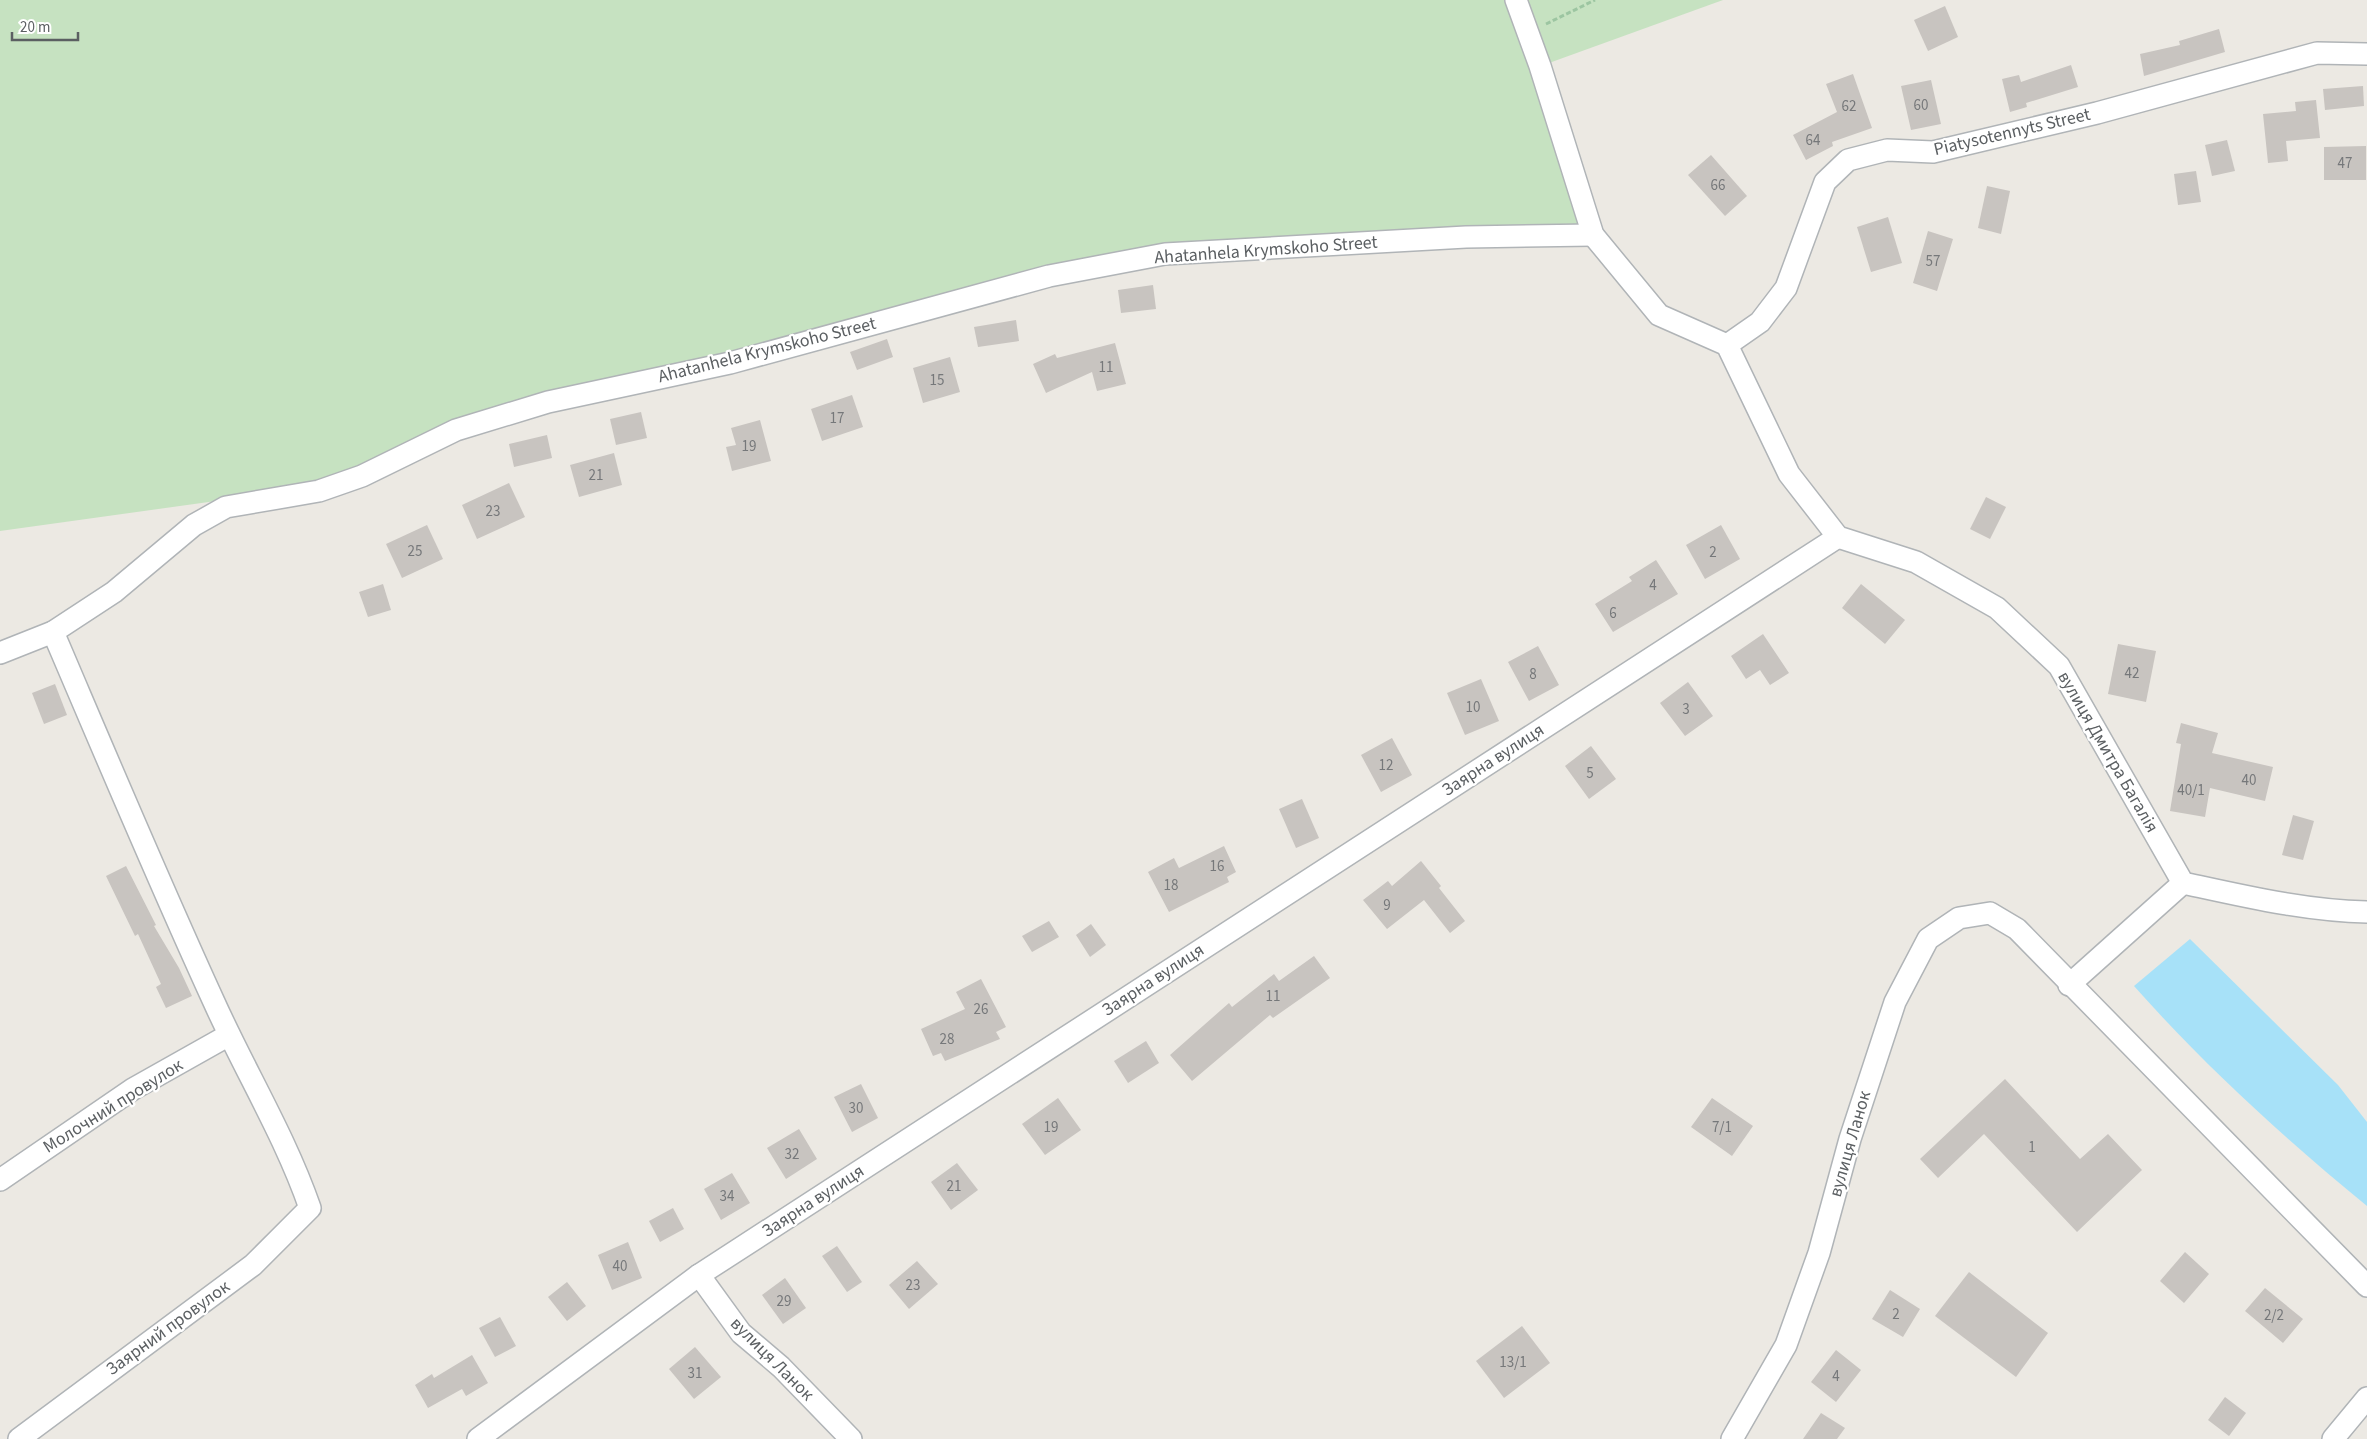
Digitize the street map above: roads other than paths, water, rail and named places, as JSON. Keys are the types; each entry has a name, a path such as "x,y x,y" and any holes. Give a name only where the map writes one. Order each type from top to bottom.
{"street":[{"path":"1516,0 1593,235 1659,315 1727,346 1789,474 1838,537"},
{"name":"Piatysotennyts Street","path":"1727,346 1760,322 1786,288 1825,182 1848,160 1887,150 1933,152 2097,113 2317,53 2367,54"},
{"name":"Ahatanhela Krymskoho Street","path":"0,654 52,632 114,592 194,526 226,507 319,491 362,476 456,430 548,402 730,362 1049,276 1165,254 1466,237 1593,235"},
{"name":"вулиця Дмитра Багалія","path":"1838,537 1916,562 1997,608 2059,666 2183,882"},
{"name":"Заярна вулиця","path":"478,1439 699,1275 1838,537"},
{"path":"52,632 150,863 229,1035"},
{"path":"2070,985 2183,882 2233,894 2341,912 2367,912"},
{"name":"вулиця Ланок","path":"1732,1439 1786,1345 1819,1254 1850,1139 1895,1002 1928,939 1959,918 1990,913 2017,929 2367,1286"},
{"name":"Молочний провулок","path":"0,1180 133,1089 229,1035"},
{"name":"Заярний провулок","path":"19,1439 254,1266 310,1208 296,1169 229,1035"},
{"name":"вулиця Ланок","path":"699,1275 741,1333 781,1367 851,1439"},
{"path":"2334,1439 2367,1398"}],"water":[{"path":"2190,939 2338,1085 2367,1122 2367,1206 2306,1154 2217,1073 2134,986"}]}
